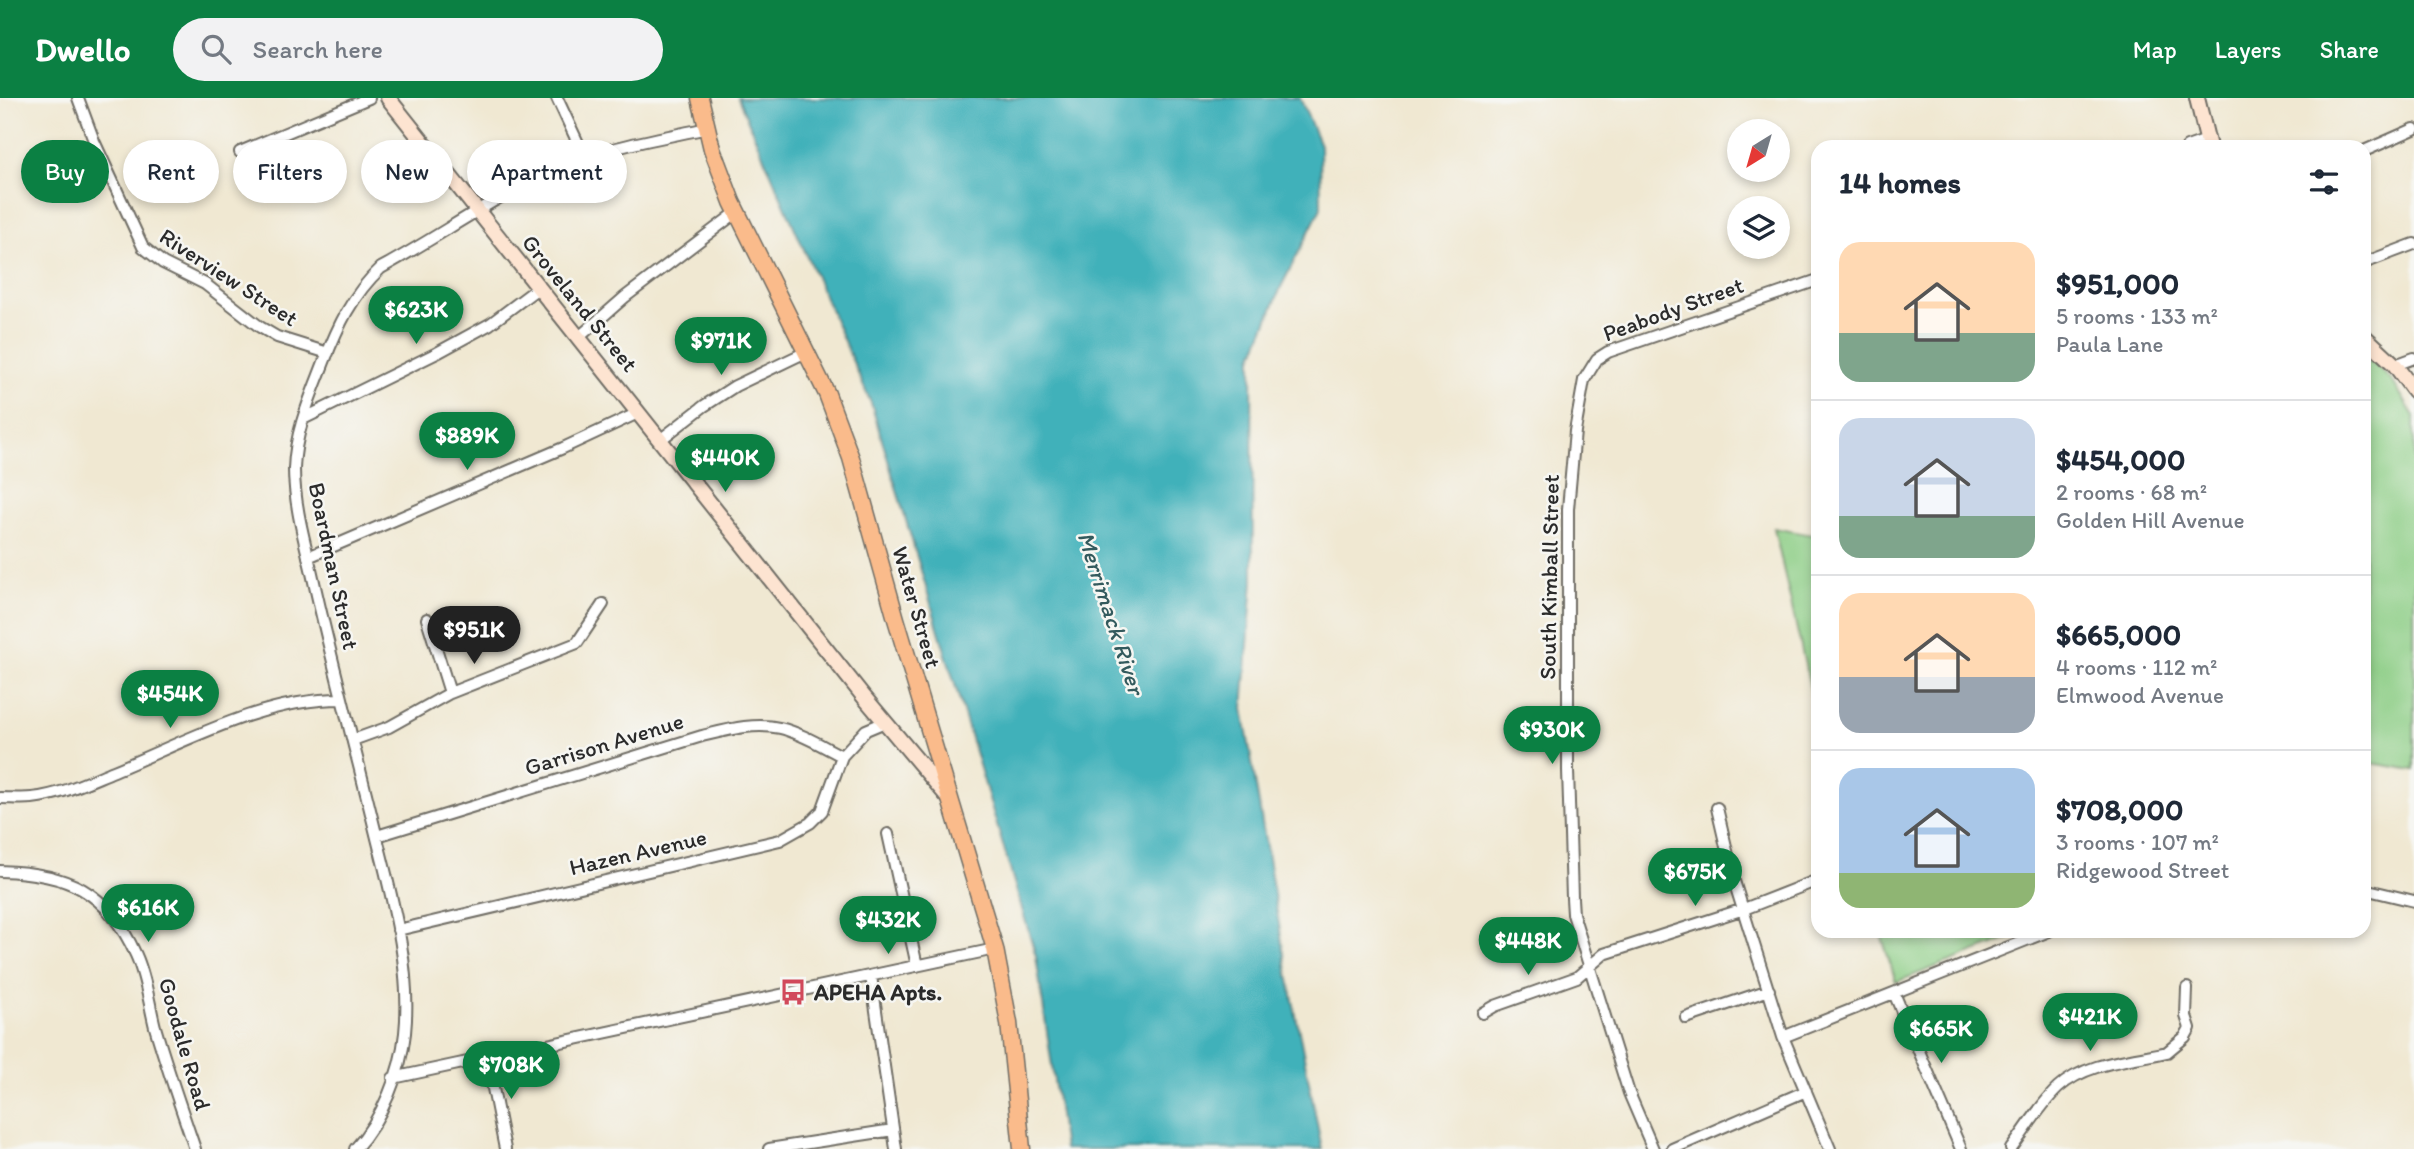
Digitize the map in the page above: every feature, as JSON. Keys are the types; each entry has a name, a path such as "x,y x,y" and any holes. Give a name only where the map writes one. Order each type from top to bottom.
{"main road":[{"name":"Groveland Street","path":"388,98 885,722 948,797"},
{"name":"Water Street","path":"700,98 712,149 737,212 839,422 851,458 948,797 995,949 1009,1023 1022,1149"},
{"path":"2197,98 2207,140"},
{"path":"2371,343 2395,365 2414,391"}],"street":[{"name":"Riverview Street","path":"78,98 94,141 143,247 163,263 205,284 277,337 328,353"},
{"path":"269,140 369,98"},
{"path":"557,98 577,140"},
{"name":"Boardman Street","path":"627,145 707,128"},
{"path":"2371,148 2414,129"},
{"name":"Boardman Street","path":"355,1149 381,1109 393,1078 405,1035 406,998 398,930 309,557 294,481 295,454 303,419 328,353 348,308 368,280 381,268 494,203"},
{"path":"578,338 625,297 737,212"},
{"path":"2371,260 2414,244"},
{"name":"Peabody Street","path":"1588,372 1597,359 1608,352 1811,282"},
{"path":"303,419 490,324 538,288"},
{"path":"660,440 735,386 806,352"},
{"path":"2395,365 2414,358"},
{"name":"South Kimball Street","path":"1588,372 1580,398 1575,431 1568,509 1570,879 1573,914 1629,1093 1653,1149"},
{"path":"309,557 638,413"},
{"path":"353,740 388,727 450,693 576,643 603,604"},
{"path":"428,619 450,693"},
{"path":"0,799 32,798 66,790 230,722 296,702 342,699"},
{"path":"842,756 866,730 885,722"},
{"name":"Garrison Avenue","path":"377,836 702,736 734,729 756,726 781,728 842,756"},
{"name":"Hazen Avenue","path":"398,930 780,840 810,824 822,811 842,756"},
{"path":"1717,808 1734,881 1783,1037 1830,1149"},
{"path":"888,834 917,965"},
{"name":"Goodale Road","path":"0,872 35,873 72,883 88,892 110,914 136,956 171,1080 195,1149"},
{"path":"1483,1013 1495,1006 1577,977 1604,954 1744,909 1811,883"},
{"path":"2371,891 2414,901"},
{"path":"1783,1037 2032,938"},
{"path":"393,1078 995,949"},
{"path":"870,976 896,1149"},
{"path":"2011,1149 2052,1094 2069,1080 2101,1066 2167,1052 2176,1046 2190,1028 2186,1016 2187,988"},
{"path":"1686,1018 1769,990"},
{"path":"1894,993 1961,1149"},
{"path":"487,1058 505,1149"},
{"path":"1672,1149 1806,1091"},
{"path":"769,1149 893,1129"}],"green space":[{"path":"2371,360 2393,382 2414,416 2414,770 2371,763"},
{"path":"1774,528 1811,535 1811,691"},
{"path":"1882,938 2012,938 1896,982"}],"water":[{"name":"Merrimack River","path":"738,98 1300,98 1320,145 1321,208 1281,287 1252,358 1253,581 1243,709 1284,954 1322,1149 1064,1149 1036,956 871,403"}],"place":[{"name":"APEHA Apts.","path":"793,992"}]}
